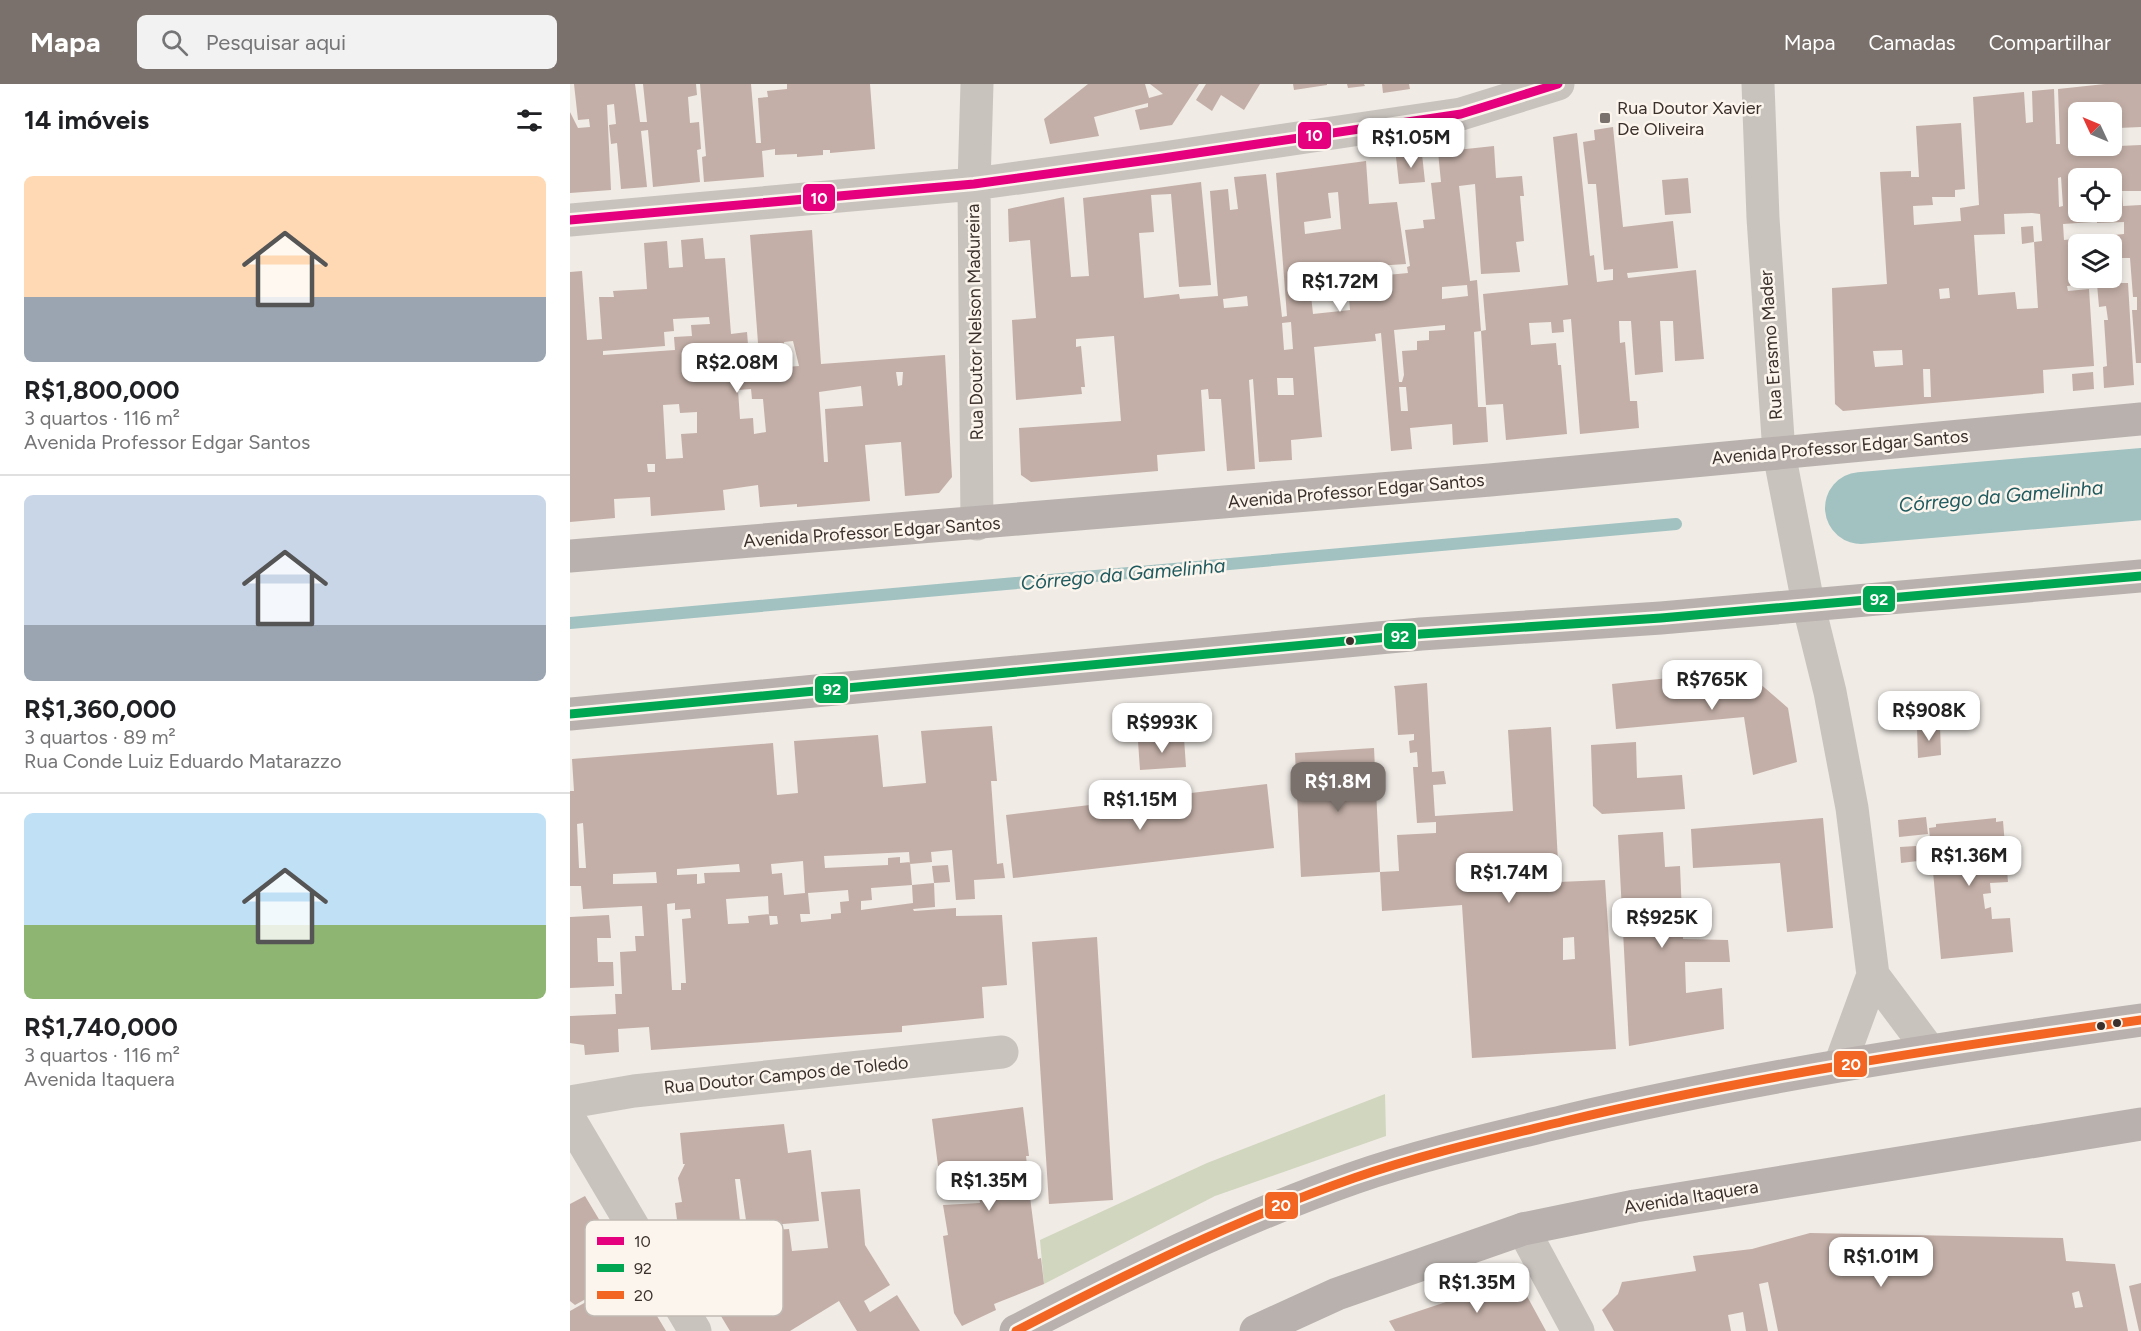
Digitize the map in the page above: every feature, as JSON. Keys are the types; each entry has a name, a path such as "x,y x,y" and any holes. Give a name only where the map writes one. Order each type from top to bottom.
{"main road":[{"name":"Avenida Professor Edgar Santos","path":"570,556 977,524 2141,419"},
{"path":"570,714 1421,634 1661,618 1808,603 2141,576"},
{"path":"1016,1331 1227,1227 1356,1177 1471,1144 1672,1096 1929,1050 2141,1020"},
{"name":"Avenida Itaquera","path":"1256,1331 1336,1294 1523,1229 1635,1206 2141,1124"}],"street":[{"name":"Rua Doutor Nelson Madureira","path":"977,84 974,184 977,524"},
{"path":"570,220 974,184 1461,114 1558,84"},
{"name":"Rua Erasmo Mader","path":"1758,84 1763,218 1779,453 1808,603 1830,692 1852,808 1873,975"},
{"path":"1873,975 1929,1050"},
{"path":"1840,1065 1873,975"},
{"name":"Rua Doutor Campos de Toledo","path":"570,1102 634,1091 1002,1052"},
{"path":"570,1120 629,1220"},
{"path":"1523,1229 1578,1331"},
{"path":"686,1316 695,1331"}],"green space":[{"path":"1385,1094 1386,1136 1215,1196 1044,1284 1040,1240 1207,1163"}],"building":[{"path":"574,84 635,84 640,122 647,122 643,84 696,84 697,95 688,97 690,123 699,122 701,149 697,150 700,182 653,187 648,130 641,131 647,187 621,189 617,143 611,144 609,125 616,124 614,104 607,105 611,190 570,193 570,112 578,128 590,127 589,119 578,120"},
{"path":"700,84 751,84 756,143 761,143 758,98 768,97 767,91 787,89 787,84 870,84 875,149 830,153 830,150 823,150 823,155 797,157 797,154 775,155 775,149 762,151 764,177 704,182 702,157 706,156"},
{"path":"1088,84 1145,84 1149,98 1163,94 1150,84 1199,84 1172,125 1140,130 1135,110 1148,107 1148,103 1094,117 1099,136 1050,144 1044,119"},
{"path":"1206,84 1260,84 1244,110 1221,95 1212,111 1196,100"},
{"path":"1293,84 1327,84 1327,85 1294,90"},
{"path":"1347,84 1364,84 1365,86 1348,88"},
{"path":"1382,84 1409,84 1410,89 1383,93"},
{"path":"2105,84 2141,84 2141,127 2122,128 2122,102 2068,102 2068,156 2122,156 2122,146 2141,145 2141,191 2122,191 2122,168 2068,168 2068,222 2093,222 2063,224 2064,240 2068,240 2068,291 2089,289 2094,366 2043,370 2044,393 1843,411 1835,404 1832,288 1887,284 1880,172 1911,171 1911,177 1919,177 1916,126 1961,123 1965,189 1955,190 1955,197 1932,197 1933,205 1913,206 1914,225 1961,221 1960,208 1979,205 1973,97 2024,92 2026,123 2033,122 2032,91 2054,89 2056,144 2060,144 2058,89","holes":["2061,177 2063,206 2059,207 2058,178","2004,214 2040,214 2042,241 2034,242 2038,308 2017,309 2015,292 1978,295 1974,235 2005,234","1949,288 1950,298 1940,299 1939,289","1902,350 1903,365 1875,367 1873,351","1923,369 1930,369 1931,397 1924,397"]},
{"path":"1613,127 1623,227 1673,221 1678,268 1627,273 1628,278 1696,270 1704,359 1675,361 1673,321 1660,321 1663,372 1635,375 1631,321 1619,321 1620,343 1625,342 1630,401 1637,401 1639,428 1580,434 1571,319 1563,320 1564,332 1552,333 1551,322 1529,323 1531,345 1556,343 1558,365 1561,365 1567,434 1506,440 1503,404 1486,405 1481,331 1486,330 1483,294 1568,285 1553,137 1577,133 1590,256 1594,255 1597,282 1613,280 1613,269 1604,270 1596,184 1588,184 1583,142 1595,140 1594,130"},
{"path":"1494,146 1496,178 1522,176 1524,196 1520,196 1524,241 1516,242 1520,272 1481,274 1475,184 1459,186 1470,281 1477,280 1481,331 1474,332 1478,407 1486,407 1488,442 1453,445 1452,424 1410,428 1412,449 1391,451 1381,333 1375,334 1376,341 1314,347 1322,437 1291,440 1292,460 1259,462 1253,379 1249,380 1255,469 1227,471 1221,399 1209,399 1208,389 1201,390 1205,451 1157,455 1158,471 1031,482 1021,475 1019,428 1121,421 1114,336 1076,339 1076,347 1081,346 1085,387 1081,387 1082,394 1016,400 1012,320 1036,318 1030,240 1009,242 1008,209 1064,197 1071,277 1089,276 1083,198 1201,182 1211,285 1179,287 1171,194 1151,195 1154,232 1139,233 1144,298 1179,294 1180,299 1218,296 1210,191 1228,189 1230,210 1238,209 1234,177 1266,174 1282,317 1287,316 1276,173 1366,161 1369,204 1397,202 1406,264 1375,266 1376,276 1408,273 1407,267 1410,266 1405,230 1424,228 1423,220 1435,219 1431,183 1441,182 1438,152","holes":["1338,192 1341,229 1305,234 1304,222 1331,218 1328,193","1330,265 1331,274 1358,272 1360,287 1348,288 1350,310 1313,314 1308,267","1467,285 1468,296 1442,299 1442,287","1247,296 1248,306 1224,308 1223,299","1291,322 1293,349 1284,350 1282,323","1445,325 1445,330 1429,331 1429,340 1417,341 1417,350 1402,351 1404,375 1402,382 1399,382 1394,330","1277,378 1293,378 1294,395 1278,395","1399,387 1406,387 1408,411 1401,411"]},
{"path":"1422,154 1425,182 1399,184 1396,157"},
{"path":"1688,178 1691,213 1665,215 1662,180"},
{"path":"2122,191 2123,206 2141,205 2141,363 2136,363 2132,310 2137,310 2137,297 2133,297 2130,258 2122,258 2124,222 2097,223 2122,222"},
{"path":"2033,226 2034,242 2022,244 2021,227"},
{"path":"812,230 821,364 945,355 952,477 939,493 905,496 901,442 865,445 870,501 797,507 797,504 760,507 758,485 723,490 725,510 651,516 650,497 614,499 615,518 570,522 570,272 582,271 587,340 602,339 599,297 614,297 613,291 647,289 644,243 667,241 669,268 683,267 681,240 703,238 705,259 725,258 731,334 747,332 750,370 760,370 750,235","holes":["709,317 710,324 691,325 692,336 674,337 675,350 603,355 603,351 665,346 664,332 674,331 673,319","793,341 799,366 786,367 784,342","896,372 903,372 902,385 898,386","861,386 863,406 825,409 828,462 824,462 819,392","751,389 752,399 763,399 766,432 754,434 753,418 740,419 738,390","679,404 680,413 697,412 697,433 681,434 683,458 666,459 663,405","647,464 655,464 655,472 648,472"]},
{"path":"2122,283 2128,283 2134,385 2104,388 2103,367 2107,366 2104,320 2108,320 2106,306 2099,307 2097,288 2122,288"},
{"path":"2093,372 2094,389 2073,391 2072,374"},
{"path":"1744,670 1788,708 1797,762 1753,775 1744,717 1616,729 1612,684"},
{"path":"1427,683 1432,772 1444,771 1446,784 1433,785 1435,816 1513,811 1508,730 1551,727 1559,882 1605,880 1616,1049 1472,1058 1462,905 1382,911 1380,872 1399,871 1397,835 1436,833 1436,822 1417,823 1413,767 1418,767 1417,752 1410,753 1409,741 1414,740 1414,734 1398,735 1394,686","holes":["1574,937 1575,959 1563,960 1563,938"]},
{"path":"1940,725 1941,755 1918,758 1917,728"},
{"path":"992,726 997,781 991,781 997,864 1003,863 1005,878 974,880 975,899 956,900 952,850 931,852 932,862 910,864 912,885 934,883 935,907 913,909 914,911 956,908 956,916 1002,915 1007,985 982,987 984,1018 902,1026 902,1032 651,1050 649,1027 618,1029 619,1052 585,1055 584,1045 570,1043 570,1016 616,1014 615,994 622,994 620,952 636,951 635,936 644,936 642,906 583,909 581,886 570,886 570,791 574,791 572,759 773,743 777,795 798,793 794,741 878,735 883,787 926,783 921,731","holes":["583,823 586,868 579,868 577,824","909,852 910,862 900,863 900,857 888,858 888,865 825,868 824,856","803,861 805,893 784,895 782,873 772,874 771,864","739,864 740,872 704,873 705,883 697,884 697,874 677,875 677,869","656,872 657,883 613,884 613,874","912,885 913,903 861,910 861,901 872,900 871,888","848,890 849,901 840,902 841,913 831,914 831,919 801,922 800,914 810,914 808,893","768,896 769,914 748,916 749,923 728,924 726,899","675,903 675,910 690,909 691,918 682,919 686,983 681,983 681,990 672,990 667,904","769,916 777,916 778,924 770,925"]},
{"path":"1184,738 1186,767 1140,770 1138,741"},
{"path":"1636,742 1637,778 1682,775 1685,809 1602,814 1593,806 1591,745"},
{"path":"1374,748 1380,872 1301,877 1295,753"},
{"path":"1267,784 1274,848 1013,878 1006,815"},
{"path":"1926,817 1928,834 1899,837 1898,820"},
{"path":"1823,818 1833,928 1787,932 1780,863 1693,868 1691,829"},
{"path":"1996,818 1996,822 2003,821 2008,882 1990,883 1991,893 1983,894 1985,909 1991,907 1992,919 2010,918 2013,952 1941,959 1929,828 1936,827 1936,824"},
{"path":"1663,832 1665,867 1680,866 1683,939 1728,940 1730,962 1685,962 1686,993 1722,988 1724,1029 1629,1046 1618,835"},
{"path":"1916,846 1918,861 1901,863 1900,847"},
{"path":"948,865 950,882 934,883 932,866"},
{"path":"609,915 611,938 597,938 598,962 613,962 614,986 570,988 570,917"},
{"path":"1097,937 1113,1200 1049,1204 1032,942"},
{"path":"1023,1107 1029,1156 1026,1156 1031,1205 1038,1259 1041,1258 1044,1284 994,1304 996,1310 962,1326 954,1313 943,1236 948,1235 943,1205 980,1203 974,1162 938,1166 932,1119"},
{"path":"784,1124 788,1153 811,1150 819,1221 783,1224 783,1220 746,1220 740,1179 735,1179 740,1220 677,1220 675,1203 682,1202 678,1178 685,1164 683,1164 680,1133"},
{"path":"860,1189 865,1245 890,1285 864,1301 870,1312 897,1295 920,1331 857,1331 839,1301 790,1331 730,1331 721,1316 783,1316 783,1229 789,1229 792,1251 828,1248 821,1192"},
{"path":"585,1196 599,1220 585,1220 585,1299 575,1305 570,1301 570,1204"},
{"path":"1810,1233 2063,1238 2066,1261 2115,1264 2128,1331 1778,1331 1768,1282 1759,1284 1768,1331 1746,1331 1743,1312 1728,1315 1731,1331 1614,1331 1602,1310 1618,1294 1622,1282 1696,1271 1693,1256 1752,1249","holes":["2079,1291 2083,1307 2075,1308 2072,1293"]},
{"path":"2141,1283 2141,1331 2139,1331 2129,1286"},
{"path":"1497,1285 1523,1289 1546,1331 1395,1331 1389,1321"},
{"path":"585,1303 585,1316 657,1316 666,1331 570,1331 570,1311"}],"waterway":[{"name":"Córrego da Gamelinha","path":"1861,508 2141,484"},
{"name":"Córrego da Gamelinha","path":"570,623 1676,524"}],"transit line":[{"name":"10","path":"570,220 974,184 1163,158 1461,114 1558,84"},
{"name":"92","path":"570,714 1421,634 1661,618 2141,576"},
{"name":"20","path":"1016,1331 1140,1268 1267,1211 1380,1169 1433,1154 1636,1105 1780,1076 2141,1020"}],"place":[{"name":"Rua Doutor Xavier De Oliveira","path":"1605,118"}]}
